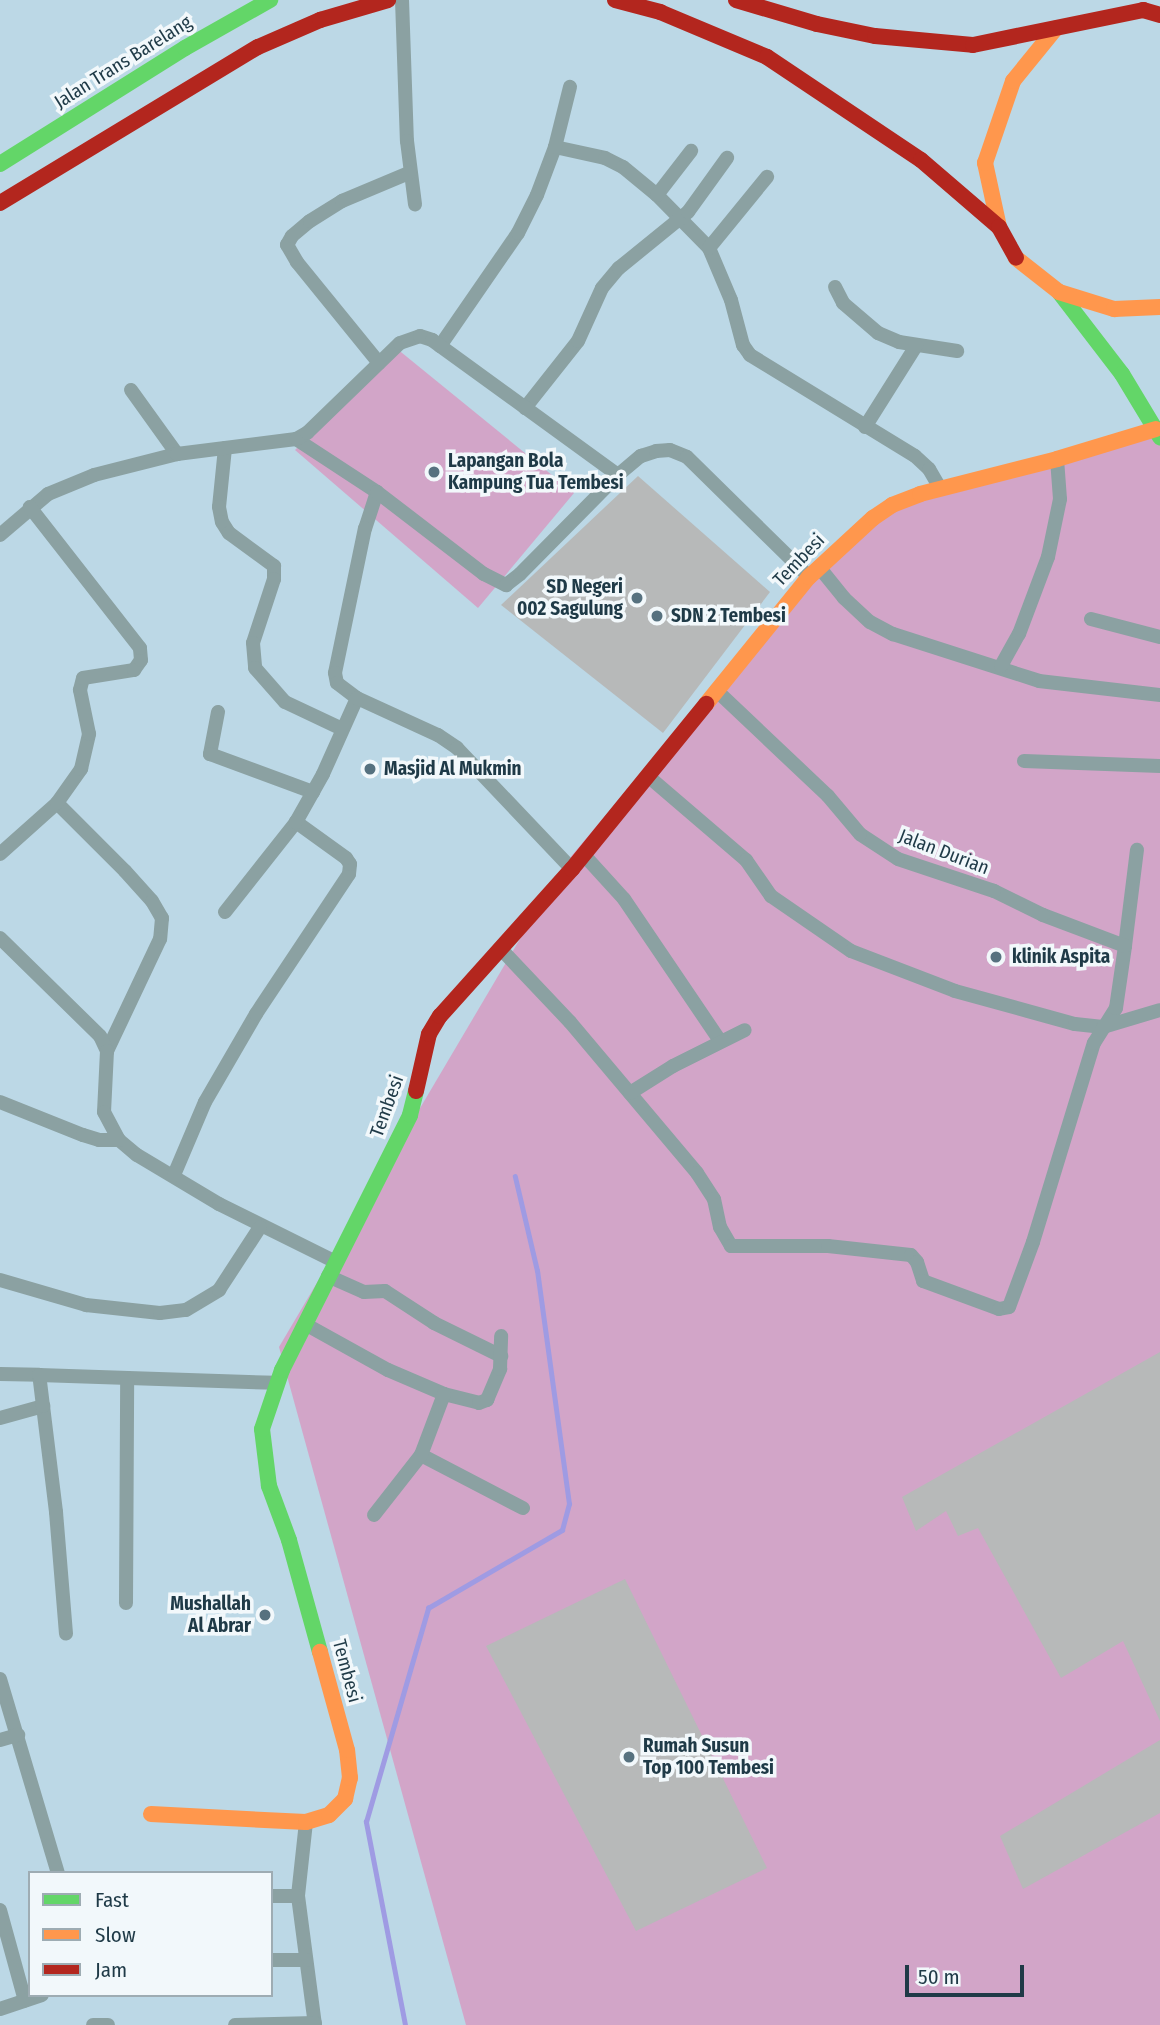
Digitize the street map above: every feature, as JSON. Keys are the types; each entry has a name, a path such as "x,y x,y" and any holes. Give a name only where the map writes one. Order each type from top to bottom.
{"main road":[{"name":"Jalan Trans Barelang","path":"0,164 185,48 270,0"},
{"path":"0,203 258,47 320,20 388,0"},
{"path":"615,0 660,12 767,57 921,160 999,227"},
{"path":"736,0 817,24 875,36 973,45 1160,5"},
{"path":"1143,10 1160,15"},
{"path":"1056,28 1013,81 985,163 999,227 1013,255 1059,292 1122,374 1158,433"},
{"path":"1059,292 1114,309 1160,307"},
{"name":"Tembesi","path":"306,1822 329,1815 340,1806 348,1789 350,1768 321,1653 269,1486 263,1457 262,1429 275,1383 411,1115 429,1034 440,1016 584,855 814,572 892,505 940,488 1158,433"},
{"path":"151,1814 306,1822"}],"street":[{"path":"402,0 409,173 415,205"},
{"path":"440,346 518,233 537,195 555,147 570,87"},
{"path":"555,147 605,158 623,167 657,195 709,248 731,300 743,345 750,355 915,456 929,469 940,488"},
{"path":"657,195 691,151"},
{"path":"525,408 578,341 601,288 619,268 680,219 701,198 727,158"},
{"path":"379,363 297,262 287,244 292,236 310,221 342,201 409,173"},
{"path":"709,248 767,177"},
{"path":"835,287 843,303 878,333 916,346 957,351"},
{"path":"0,535 48,494 94,475 177,454 296,439 307,433 400,343 414,336 426,337 440,346 618,475"},
{"path":"865,427 916,346"},
{"path":"131,390 177,454"},
{"path":"296,439 377,492 484,574 506,584 520,575 618,475 641,456 670,450 687,457 870,622 893,634 1001,666 1039,681 1160,695"},
{"path":"225,448 219,507 222,522 229,533 274,566 274,579 253,643 255,668 285,702 342,729"},
{"path":"1001,666 1019,634 1048,557 1060,499 1057,459"},
{"path":"377,492 365,528 335,673 337,683 357,698 438,735 457,748 572,869"},
{"path":"0,854 57,803 81,769 86,751 88,723 80,690 83,678 134,670 140,665 141,655 140,648 30,507"},
{"path":"1091,619 1160,637"},
{"name":"Jalan Durian","path":"716,690 828,796 860,834 898,859 994,891 1043,915 1125,946"},
{"path":"225,912 296,822 323,774 357,698"},
{"path":"218,712 210,754 313,792"},
{"path":"1024,761 1160,766"},
{"path":"649,777 746,860 771,896 851,951 955,991 1075,1024 1103,1027 1160,1010"},
{"path":"57,803 125,871 152,901 162,918 160,939 107,1051 104,1112 119,1140 137,1155 332,1269 364,1292 385,1291 434,1323 500,1356"},
{"path":"174,1175 205,1102 256,1014 349,874 350,864 346,858 296,822"},
{"path":"500,948 570,1022 697,1173 714,1199 720,1227 731,1246 828,1246 911,1255 917,1262 923,1281 1006,1309 1015,1296 1094,1043 1119,999 1138,849"},
{"path":"584,855 624,899 720,1041"},
{"path":"0,938 88,1021 107,1051"},
{"path":"630,1093 720,1041 745,1030"},
{"path":"0,1102 83,1135 99,1140 119,1140"},
{"path":"0,1280 86,1305 160,1313 186,1310 219,1290 260,1227"},
{"path":"305,1324 388,1370 444,1394 474,1403 485,1402 500,1369 501,1336"},
{"path":"0,1374 275,1383"},
{"path":"38,1375 56,1513 66,1634"},
{"path":"126,1603 127,1378"},
{"path":"374,1515 421,1455 444,1394"},
{"path":"0,1418 43,1406"},
{"path":"421,1455 523,1508"},
{"path":"0,1679 19,1735 57,1871"},
{"path":"0,1740 19,1735"},
{"path":"235,2025 315,2024 298,1896 306,1822"},
{"path":"273,1896 298,1896"},
{"path":"0,1910 3,1936 25,2001"},
{"path":"273,1960 306,1960"},
{"path":"0,2009 36,1997"},
{"path":"93,2025 108,2025"}],"shaded area":[{"name":"Lapangan Bola Kampung Tua Tembesi","path":"396,348 574,493 478,608 295,450"},
{"path":"1157,433 1160,442 1160,2025 466,2025 279,1347 563,866 802,581 892,507"}],"building":[{"name":"SD Negeri 002 Sagulung","path":"638,476 770,592 663,733 501,605"},
{"path":"1160,1352 1160,1721 1123,1641 1061,1678 978,1528 958,1536 946,1511 916,1531 902,1497"},
{"name":"Rumah Susun Top 100 Tembesi","path":"625,1579 767,1868 636,1931 486,1646"},
{"path":"1160,1740 1160,1813 1023,1889 1000,1836"}],"waterway":[{"path":"405,2025 366,1822 428,1608 562,1530 569,1504 537,1271 515,1177"}],"traffic: fast":[{"path":"0,164 185,48 270,0"},
{"path":"1059,292 1122,374 1160,437"},
{"path":"320,1652 289,1540 269,1486 262,1429 282,1370 410,1115 416,1091"}],"traffic: slow":[{"path":"999,227 985,163 1013,81 1056,28"},
{"path":"1016,258 1059,292 1114,309 1160,307"},
{"path":"706,704 809,577 873,518 892,505 920,494 1057,459 1156,429"},
{"path":"151,1814 306,1822 329,1815 345,1799 350,1778 347,1750 320,1652"}],"traffic: jam":[{"path":"0,203 258,47 320,20 388,0"},
{"path":"615,0 660,12 767,57 921,160 999,227 1016,258"},
{"path":"736,0 817,24 875,36 973,45 1143,10 1160,15"},
{"path":"416,1091 429,1034 440,1016 572,869 706,704"}],"place":[{"name":"Lapangan Bola Kampung Tua Tembesi","path":"434,472"},
{"name":"SD Negeri 002 Sagulung","path":"637,598"},
{"name":"SDN 2 Tembesi","path":"657,616"},
{"name":"Masjid Al Mukmin","path":"370,769"},
{"name":"klinik Aspita","path":"996,957"},
{"name":"Mushallah Al Abrar","path":"265,1615"},
{"name":"Rumah Susun Top 100 Tembesi","path":"629,1757"}]}
